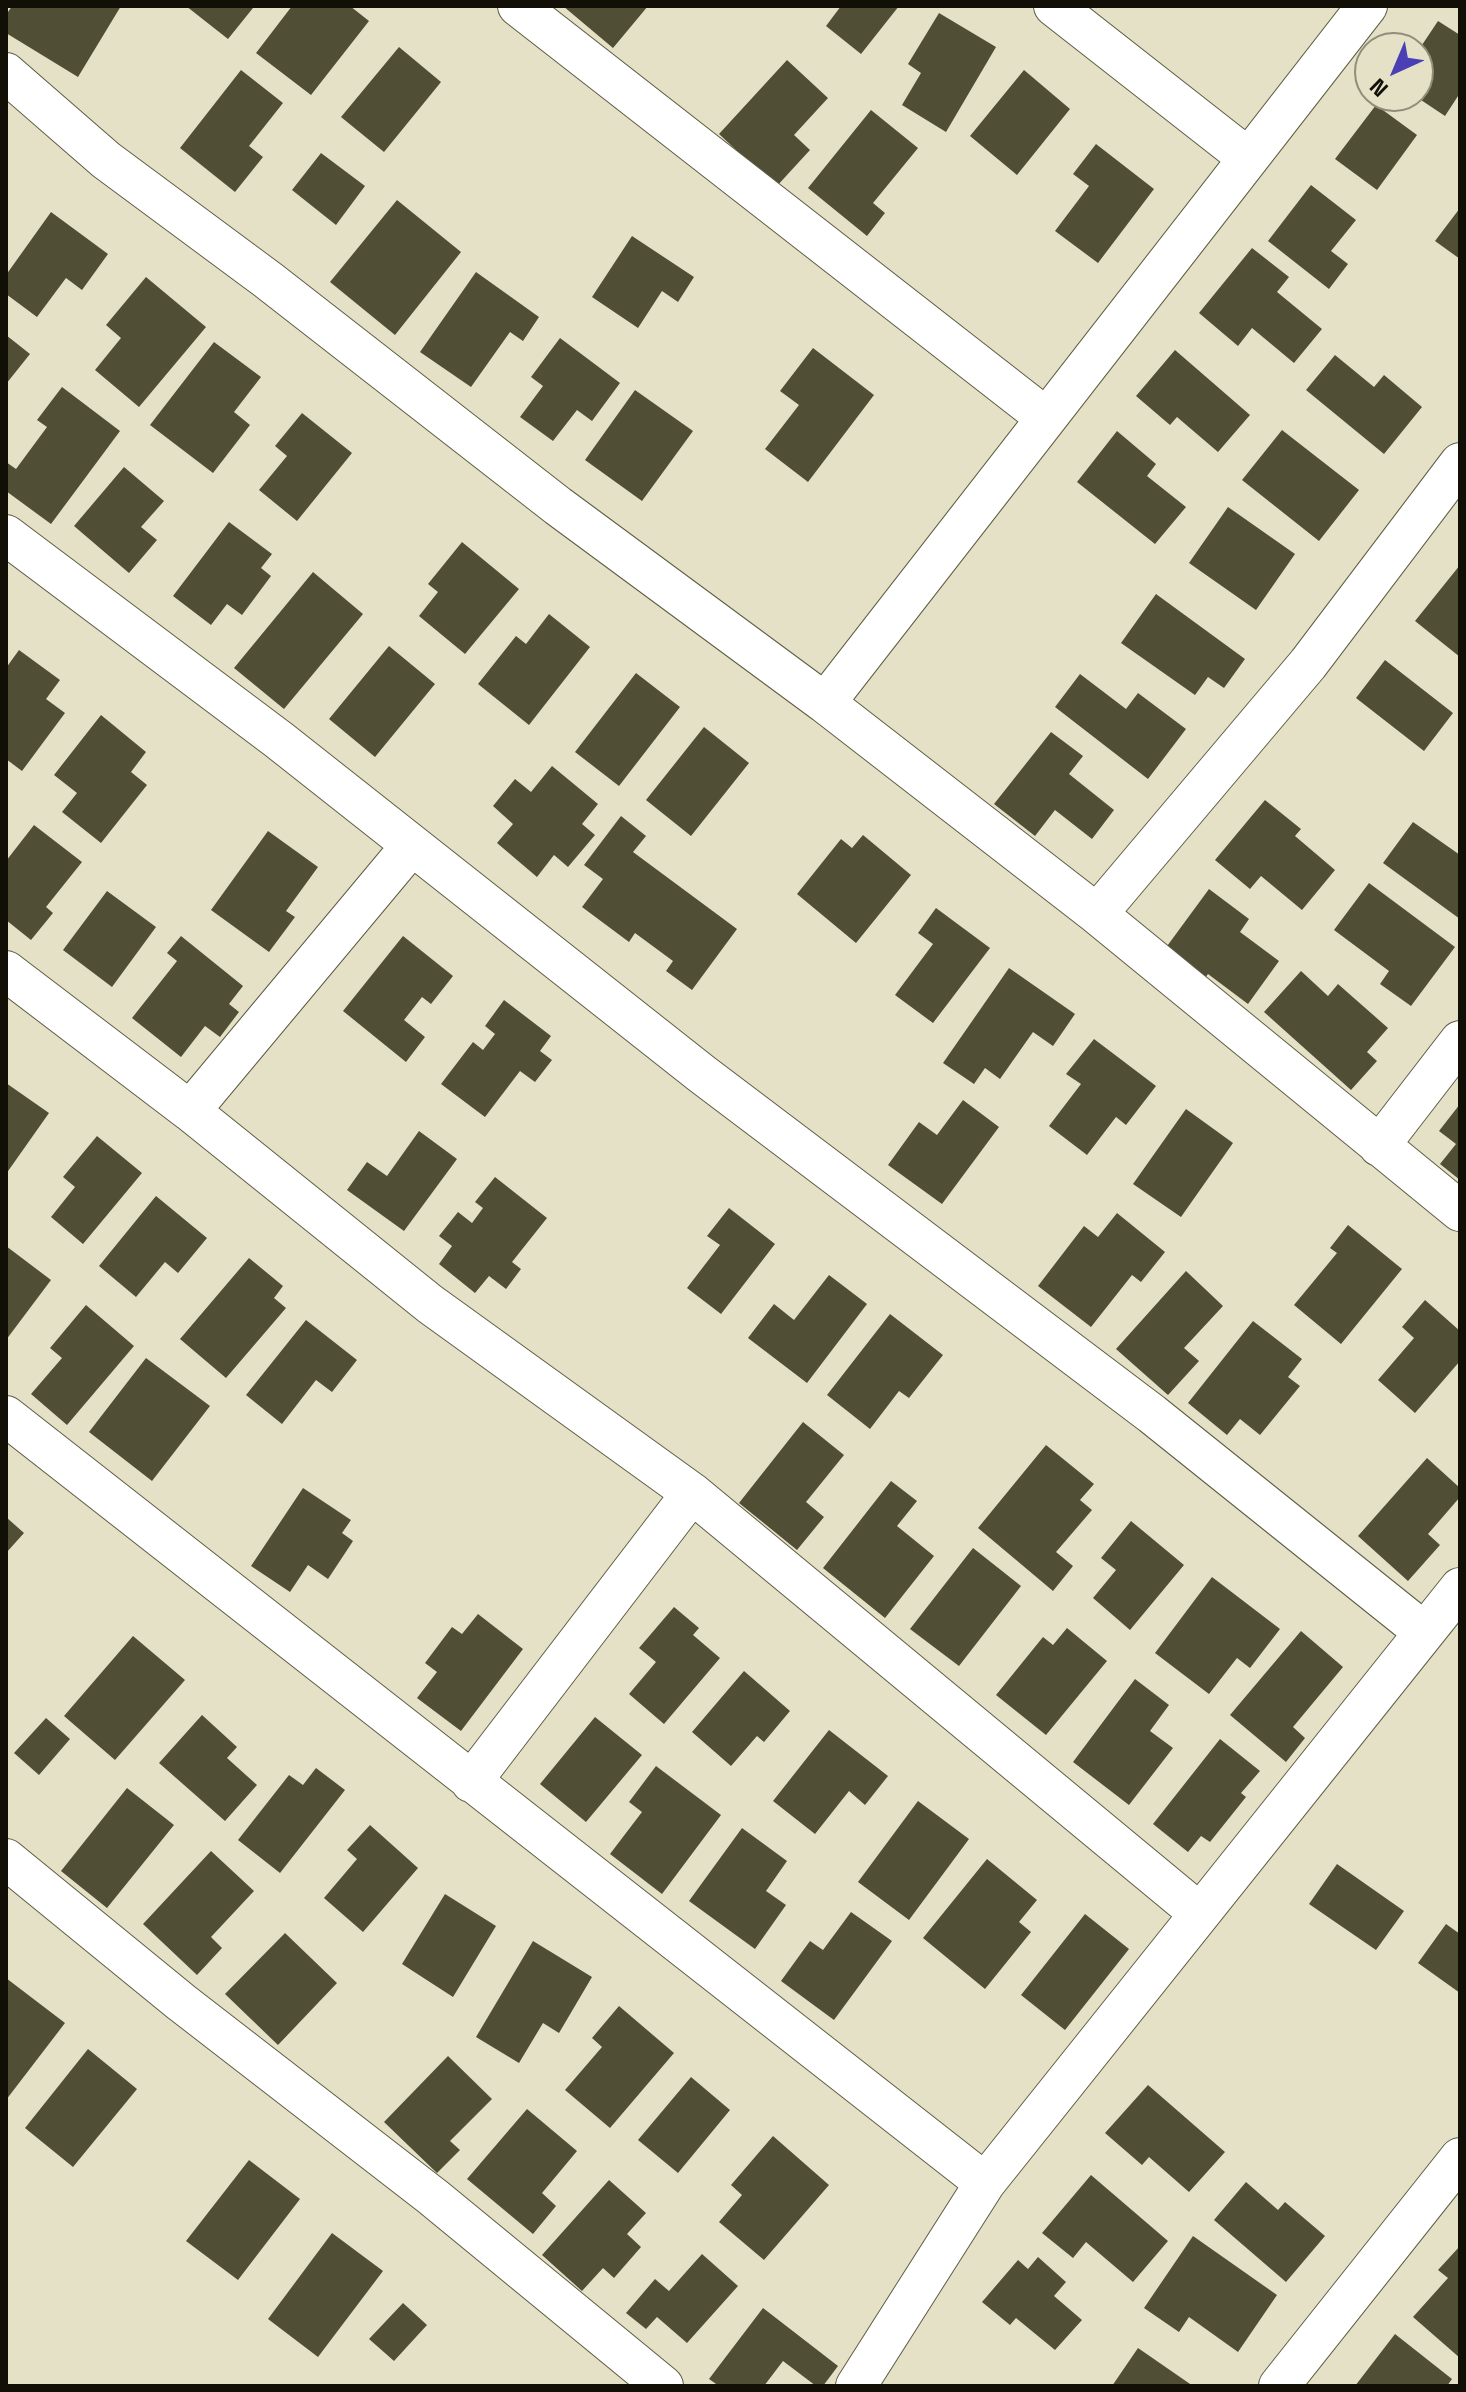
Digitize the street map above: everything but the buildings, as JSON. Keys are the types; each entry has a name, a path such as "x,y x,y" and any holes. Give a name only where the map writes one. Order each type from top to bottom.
{"street":[{"path":"518,6 1045,417"},
{"path":"1054,6 1248,158"},
{"path":"825,703 1367,6"},
{"path":"6,73 106,160 268,280 558,506 825,703 1097,914 1460,1211"},
{"path":"1097,914 1308,664 1460,463"},
{"path":"6,535 412,845 715,1083 1152,1414 1424,1632"},
{"path":"190,1111 412,845"},
{"path":"6,971 190,1111 430,1304 692,1493 1198,1912"},
{"path":"1379,1146 1460,1041"},
{"path":"6,1416 985,2183"},
{"path":"471,1782 692,1493"},
{"path":"856,2386 985,2183 1198,1912 1460,1588"},
{"path":"6,1859 181,2002 433,2197 663,2386"},
{"path":"1279,2386 1460,2158"}]}
